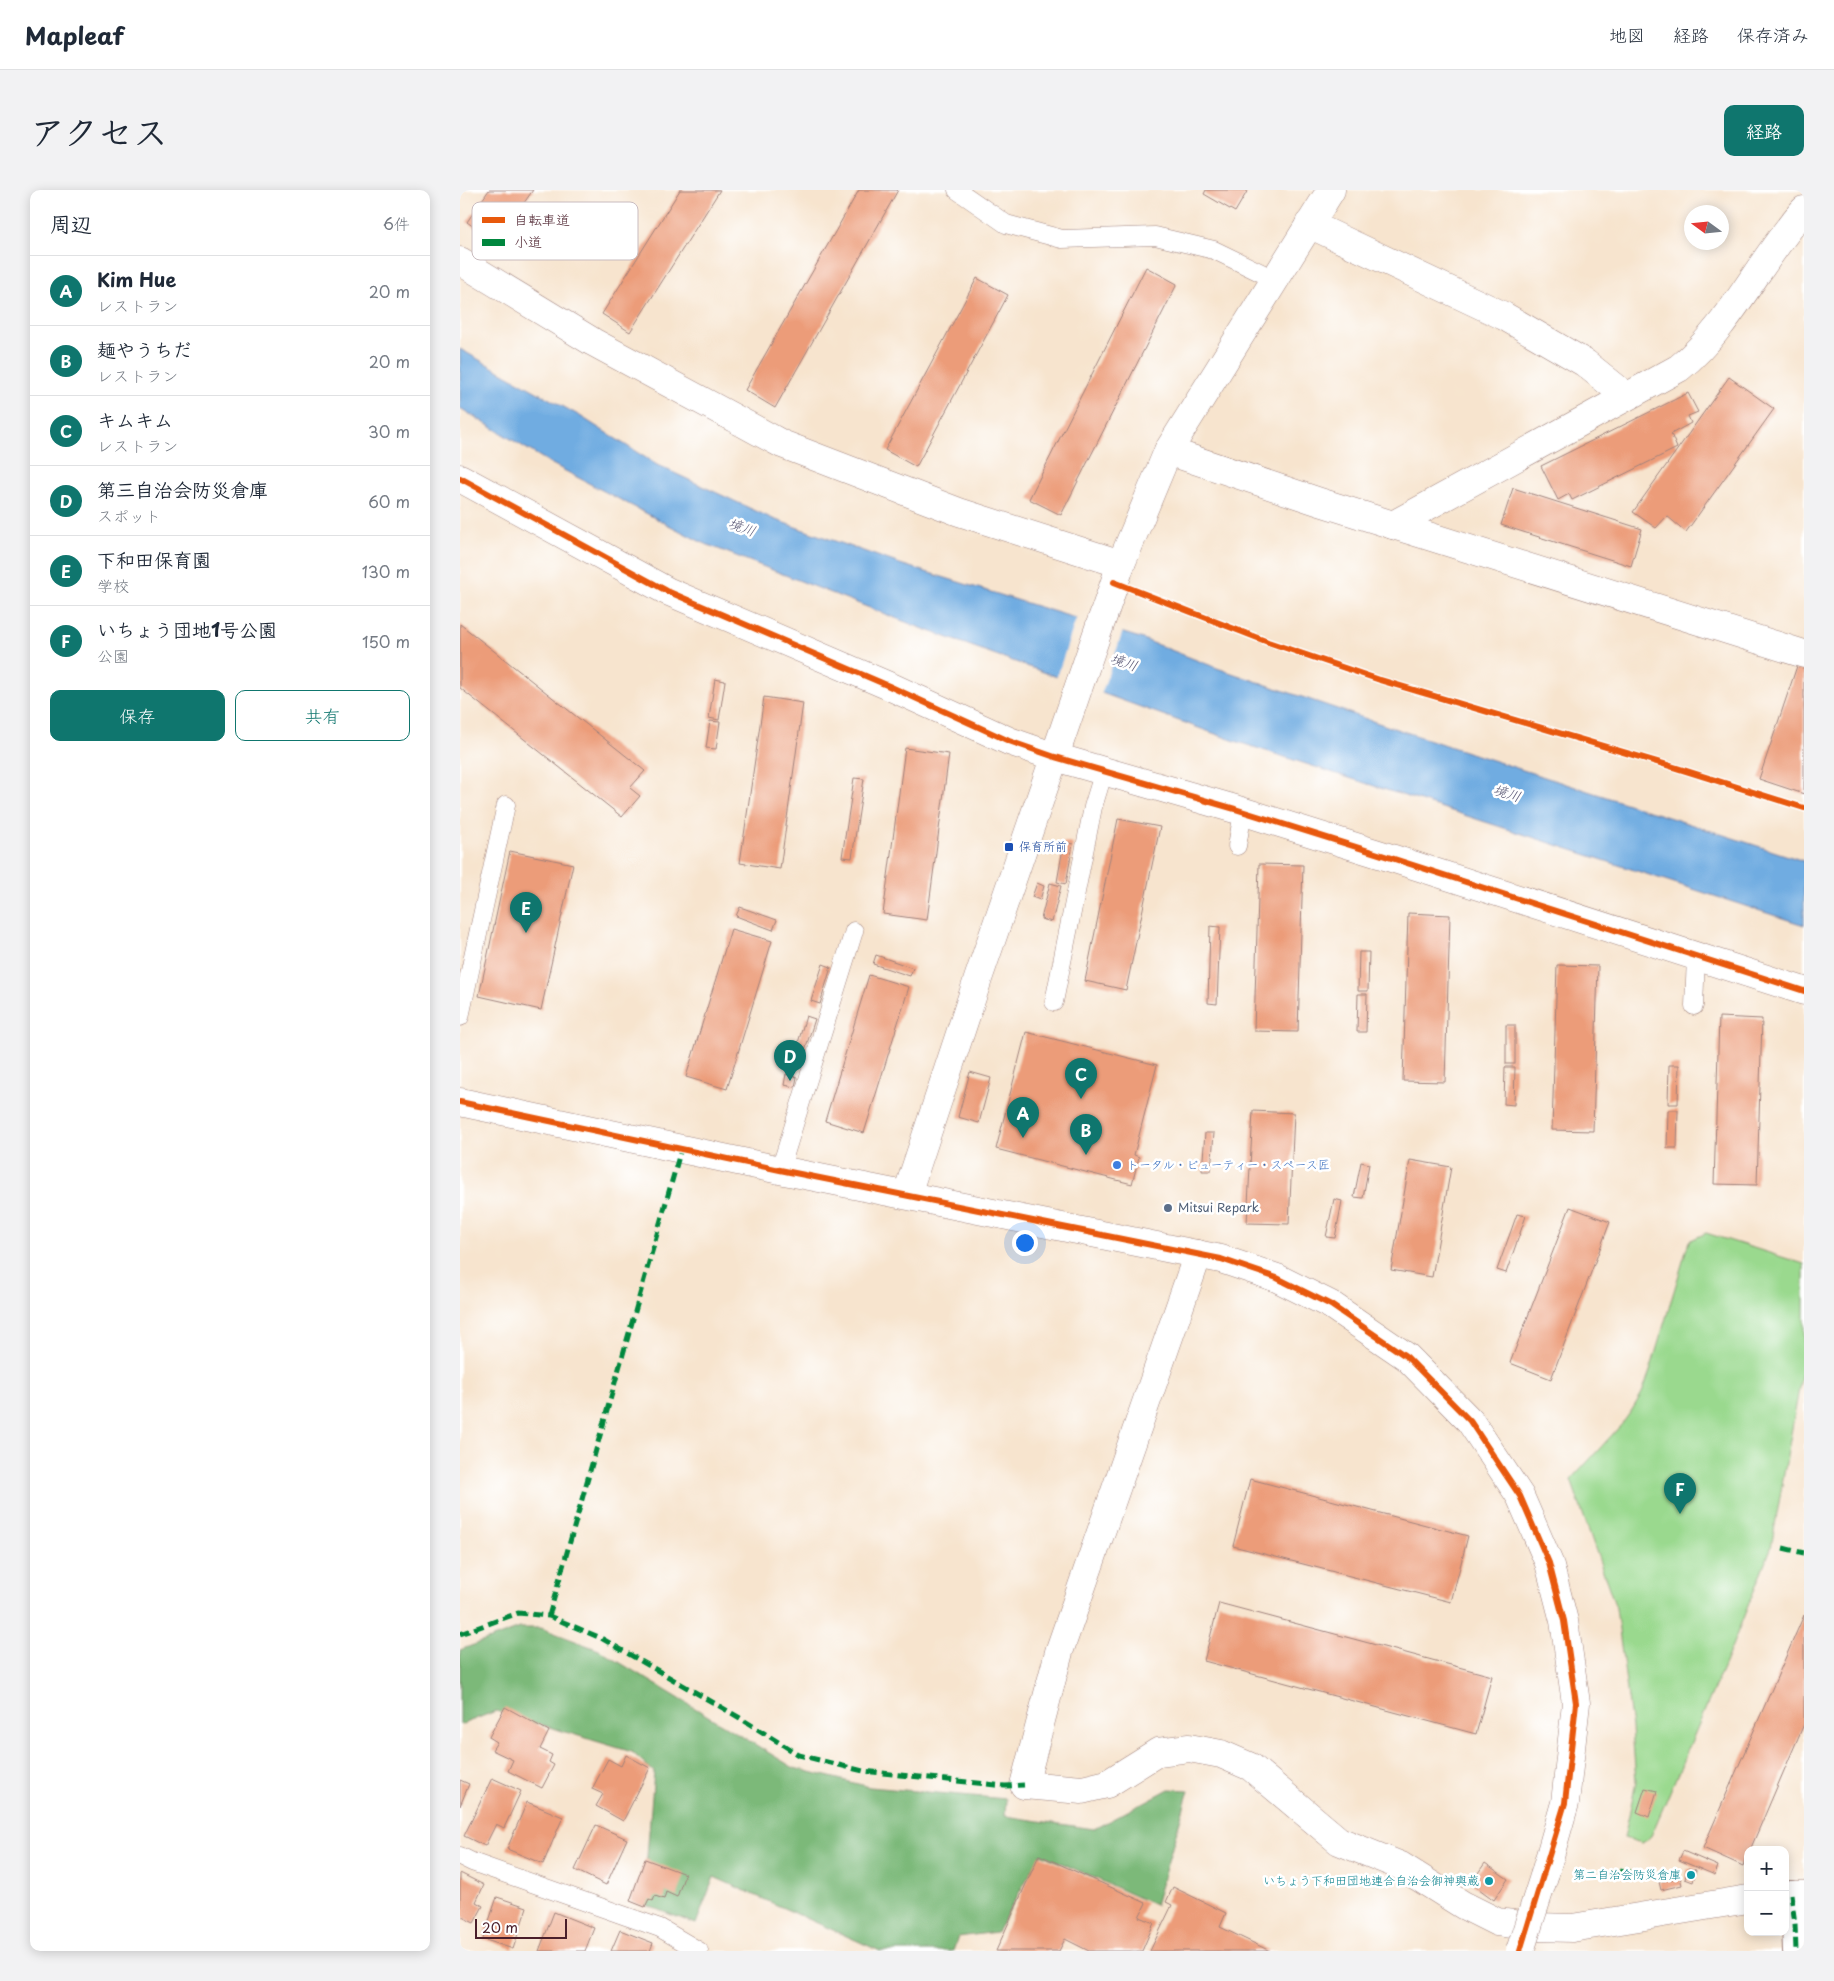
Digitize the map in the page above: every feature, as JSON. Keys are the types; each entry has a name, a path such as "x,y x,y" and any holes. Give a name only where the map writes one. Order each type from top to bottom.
{"street":[{"path":"907,1194 1120,564 1168,451 1331,190"},
{"path":"1393,525 1626,396 1663,378 1691,358 1734,306 1804,210"},
{"path":"1309,224 1504,316 1585,363 1626,396"},
{"path":"460,260 593,342 782,444 959,512 1120,564"},
{"path":"1168,451 1393,525 1804,654"},
{"path":"460,478 667,591 888,686 1009,741 1055,757 1243,812 1804,991"},
{"path":"460,1102 780,1170 907,1194 1221,1259 1277,1278 1331,1305 1408,1357 1470,1421 1520,1496 1549,1563 1564,1621 1576,1703 1565,1802 1520,1951"},
{"path":"1198,1254 1059,1652 1024,1785 1082,1790 1107,1784 1158,1752 1189,1748 1221,1754 1251,1767 1340,1841 1401,1866 1463,1905 1497,1922 1537,1927 1572,1928 1744,1900"},
{"path":"1793,1894 1796,1951"}],"lane":[{"path":"957,190 1006,224 1062,239 1155,236 1214,250 1276,280"},
{"path":"1054,1002 1093,807 1104,771"},
{"path":"460,1017 506,805"},
{"path":"1237,846 1243,812"},
{"path":"780,1170 854,931"},
{"path":"1694,1006 1696,956"},
{"path":"460,1856 472,1862 660,1928 699,1951"}],"green space":[{"path":"1706,1233 1804,1264 1804,1360 1771,1548 1728,1656 1651,1836 1642,1843 1624,1838 1636,1782 1632,1728 1616,1608 1571,1480 1622,1424 1642,1393 1689,1241"},
{"path":"520,1628 541,1628 599,1650 794,1768 870,1787 1006,1799 1005,1816 1094,1829 1169,1789 1189,1790 1155,1905 1041,1854 997,1932 958,1937 953,1951 880,1951 714,1877 696,1924 643,1904 654,1772 632,1752 496,1711 460,1725 460,1650"}],"water":[{"name":"境川","path":"460,349 580,416 657,465 773,519 900,564 1140,638 1217,668 1390,727 1804,861 1804,925 1235,741 921,628 703,543 552,464 460,408"}],"pier":[{"path":"1077,616 1123,631 1101,695 1056,679"}],"building":[{"path":"489,190 533,190 525,202 481,202"},
{"path":"680,190 720,190 630,332 602,314 636,260 638,260 638,257"},
{"path":"859,190 898,190 775,408 745,390"},
{"path":"1206,190 1248,190 1235,212 1204,194"},
{"path":"472,215 472,226 467,222"},
{"path":"1146,267 1177,284 1061,515 1029,499"},
{"path":"977,278 1008,295 916,467 885,450"},
{"path":"1729,377 1774,409 1686,532 1667,516 1656,528 1633,512"},
{"path":"1688,393 1698,412 1688,416 1691,423 1671,434 1677,448 1572,500 1569,494 1558,500 1541,466"},
{"path":"1513,488 1642,529 1631,566 1501,525"},
{"path":"460,624 645,771 630,788 640,796 622,817 460,688"},
{"path":"1797,666 1804,668 1804,794 1759,779"},
{"path":"715,679 725,681 719,720 709,718"},
{"path":"764,697 803,703 780,869 740,863"},
{"path":"710,721 720,722 716,749 706,748"},
{"path":"905,748 949,754 927,920 883,914"},
{"path":"854,778 864,779 852,858 842,857"},
{"path":"1118,819 1160,827 1126,990 1085,981"},
{"path":"1064,842 1073,844 1066,884 1057,882"},
{"path":"510,851 573,864 541,1010 479,996"},
{"path":"1259,864 1303,865 1298,1032 1254,1031"},
{"path":"1037,883 1044,886 1040,900 1032,897"},
{"path":"1050,883 1061,886 1052,922 1041,919"},
{"path":"740,907 777,920 773,930 736,916"},
{"path":"1408,913 1450,915 1445,1082 1403,1081"},
{"path":"1210,926 1220,927 1217,1004 1208,1003"},
{"path":"731,929 772,941 727,1089 686,1077"},
{"path":"1359,952 1369,952 1368,991 1358,991"},
{"path":"876,955 913,968 910,976 873,964"},
{"path":"823,964 831,967 820,1004 811,1001"},
{"path":"1557,965 1598,966 1593,1131 1552,1130"},
{"path":"869,975 909,987 864,1133 825,1121"},
{"path":"1358,994 1367,994 1366,1032 1357,1032"},
{"path":"806,1016 815,1019 803,1056 795,1053"},
{"path":"1719,1017 1762,1019 1757,1185 1714,1184"},
{"path":"1506,1025 1515,1025 1515,1064 1506,1064"},
{"path":"1026,1032 1157,1065 1134,1155 1139,1157 1132,1184 996,1149"},
{"path":"1669,1065 1679,1065 1678,1104 1668,1104"},
{"path":"1505,1067 1515,1067 1514,1105 1504,1104"},
{"path":"970,1072 991,1078 979,1123 958,1117"},
{"path":"786,1074 797,1077 795,1087 784,1085"},
{"path":"1668,1110 1678,1110 1677,1148 1667,1148"},
{"path":"1253,1111 1294,1113 1289,1224 1247,1223"},
{"path":"1205,1133 1214,1133 1211,1171 1202,1171"},
{"path":"1410,1160 1451,1167 1432,1277 1391,1270"},
{"path":"1361,1162 1369,1164 1363,1198 1354,1197"},
{"path":"1334,1199 1342,1201 1335,1238 1326,1237"},
{"path":"1570,1207 1610,1222 1551,1379 1510,1363"},
{"path":"1517,1214 1526,1216 1506,1273 1497,1270"},
{"path":"1250,1479 1468,1536 1451,1602 1233,1546"},
{"path":"1219,1603 1492,1676 1476,1734 1204,1661"},
{"path":"1804,1615 1804,1724 1752,1846 1744,1846 1743,1866 1703,1848"},
{"path":"505,1707 549,1731 540,1749 552,1755 549,1762 554,1765 542,1788 508,1771 513,1760 492,1750 497,1742 489,1737"},
{"path":"626,1755 650,1768 623,1821 596,1806 603,1794 592,1789 608,1759 621,1766"},
{"path":"492,1778 521,1791 504,1828 496,1824 485,1846 464,1836"},
{"path":"460,1780 469,1784 460,1806"},
{"path":"1645,1788 1657,1791 1649,1817 1637,1812"},
{"path":"527,1802 563,1817 543,1864 507,1849"},
{"path":"596,1825 627,1839 606,1885 575,1870"},
{"path":"1683,1851 1718,1866 1715,1875 1679,1860"},
{"path":"1039,1855 1146,1903 1139,1917 1154,1923 1142,1951 1089,1951 1065,1939 1059,1951 996,1951"},
{"path":"645,1859 685,1874 677,1897 666,1892 664,1899 655,1896 653,1901 649,1899 645,1907 630,1901"},
{"name":"いちょう下和田団地連合自治会御神輿蔵","path":"1485,1863 1508,1879 1494,1900 1471,1883"},
{"name":"第二自治会防災倉庫","path":"1688,1868 1696,1870 1693,1882 1685,1879"},
{"path":"460,1873 484,1885 476,1902 483,1906 474,1923 460,1916"},
{"path":"1680,1877 1682,1885 1661,1890 1659,1882"},
{"path":"1173,1887 1226,1913 1220,1927 1270,1951 1150,1951 1172,1905 1166,1902"},
{"path":"497,1897 527,1907 513,1949 483,1939"},
{"path":"554,1912 594,1928 585,1951 539,1951"},
{"path":"620,1930 653,1943 650,1951 611,1951"}],"marked path":[{"path":"549,1616 681,1149"},
{"path":"1783,1548 1804,1553"},
{"path":"460,1634 518,1613 549,1616 601,1638 740,1718 799,1755 863,1771 1005,1786 1024,1785"},
{"path":"1620,1870 1643,1875"},
{"path":"1791,1894 1796,1951"}],"cycle path":[{"path":"460,478 667,591 889,686 1009,741 1055,757 1235,809 1385,856 1804,991"},
{"path":"1114,582 1268,642 1380,680 1667,765 1804,808"},
{"path":"460,1102 780,1170 1221,1259 1277,1278 1331,1305 1407,1357 1470,1421 1520,1496 1549,1563 1564,1621 1576,1703 1565,1803 1520,1951"}],"place":[{"name":"保育所前","path":"1009,847"},
{"name":"下和田保育園","path":"526,933"},
{"name":"第三自治会防災倉庫","path":"790,1081"},
{"name":"キムキム","path":"1081,1099"},
{"name":"Kim Hue","path":"1023,1138"},
{"name":"麺やうちだ","path":"1086,1155"},
{"name":"トータル・ビューティー・スペース匠","path":"1117,1165"},
{"name":"Mitsui Repark","path":"1168,1208"},
{"name":"いちょう団地1号公園","path":"1680,1514"},
{"name":"第二自治会防災倉庫","path":"1691,1875"},
{"name":"いちょう下和田団地連合自治会御神輿蔵","path":"1489,1881"}]}
